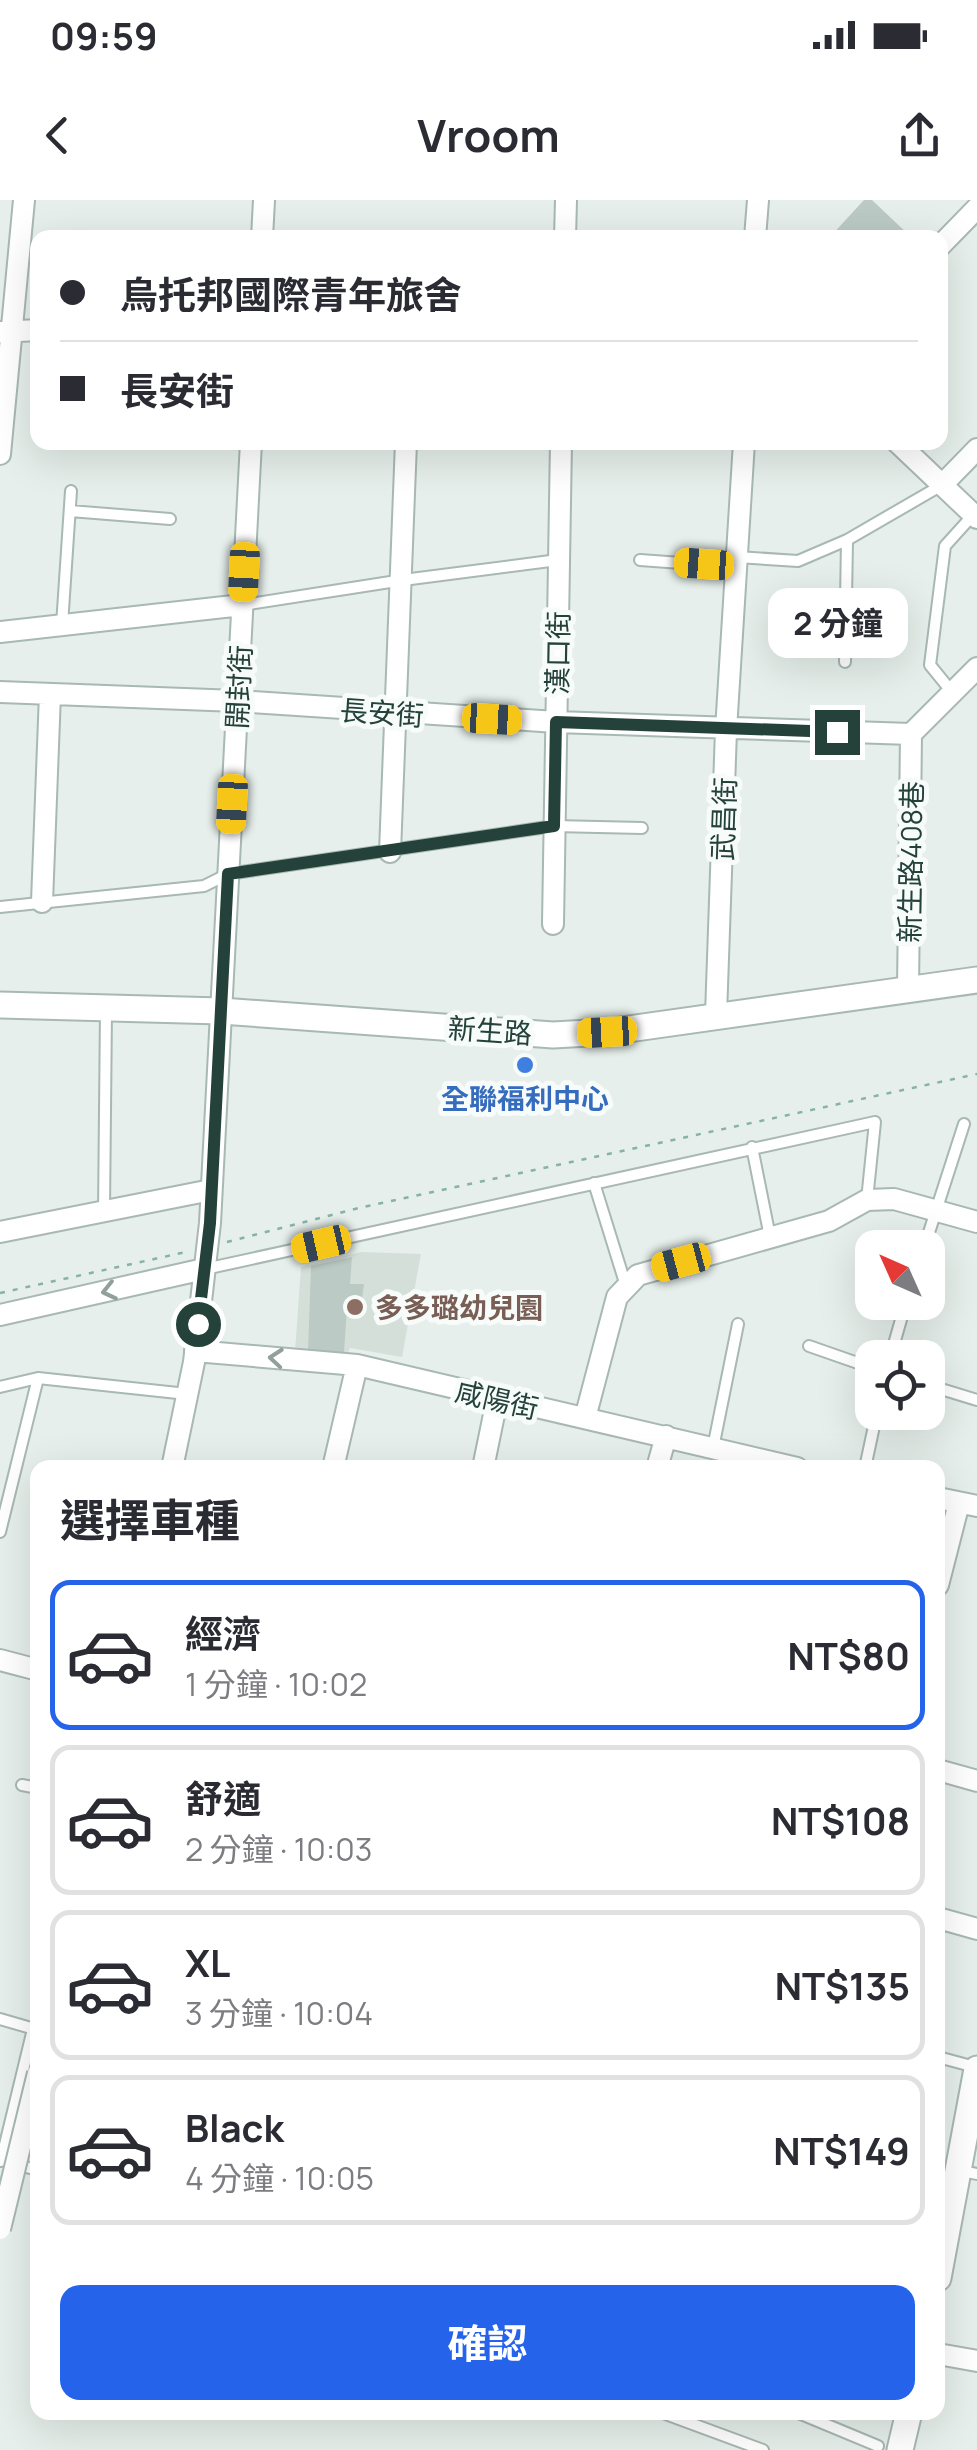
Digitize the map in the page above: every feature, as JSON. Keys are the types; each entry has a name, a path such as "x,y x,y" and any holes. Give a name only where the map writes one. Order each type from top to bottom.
{"street":[{"path":"0,454 5,332 24,200"},
{"path":"262,230 264,200"},
{"path":"565,230 566,200"},
{"path":"756,230 758,200"},
{"path":"948,238 977,208"},
{"path":"5,332 30,330"},
{"name":"開封街","path":"174,1460 195,1350 207,1247 251,450"},
{"path":"390,852 406,450"},
{"name":"漢口街","path":"553,924 561,450"},
{"name":"武昌街","path":"716,1015 726,730 744,450"},
{"path":"905,450 975,516"},
{"path":"942,485 977,450"},
{"path":"0,632 242,605"},
{"path":"912,734 977,668"},
{"name":"長安街","path":"0,692 237,701 396,714 726,730 912,734"},
{"path":"42,902 50,694"},
{"name":"新生路408巷","path":"908,990 912,734"},
{"name":"新生路","path":"0,1005 220,1011 554,1034 607,1032 977,980"},
{"path":"0,1232 211,1190"},
{"path":"585,1418 617,1297 626,1286 652,1270 829,1221 867,1200 894,1199 977,1222"},
{"path":"0,1315 204,1270"},
{"name":"咸陽街","path":"195,1350 357,1365 763,1460"},
{"path":"336,1460 357,1365"},
{"path":"485,1460 497,1400"},
{"path":"660,1460 666,1436"},
{"path":"945,1567 968,1505"},
{"path":"0,1660 30,1668"},
{"path":"945,1772 977,1781"},
{"path":"945,1920 977,1929"},
{"path":"945,2252 967,2172 976,2076"},
{"path":"0,2228 30,2106"},
{"path":"945,2355 977,2362"},
{"path":"889,2448 905,2420"}],"lane":[{"path":"640,560 798,561 847,540 942,485"},
{"path":"62,625 71,492"},
{"path":"70,511 170,519"},
{"path":"952,693 930,665 945,546 975,516"},
{"path":"845,662 847,540"},
{"path":"242,605 559,560"},
{"path":"0,907 204,886 228,874 554,826 642,828"},
{"path":"104,1212 106,1009"},
{"path":"204,1270 876,1122 867,1200"},
{"path":"931,1230 964,1124"},
{"path":"752,1148 770,1238"},
{"path":"594,1183 626,1286"},
{"path":"713,1448 738,1324"},
{"path":"810,1346 855,1362"},
{"path":"0,1532 38,1378"},
{"path":"0,1387 38,1378 187,1394"},
{"path":"945,1390 975,1400 977,1385"},
{"path":"867,1460 873,1430"},
{"path":"22,1786 30,1787"},
{"path":"0,2019 30,2028"},
{"path":"30,2048 1,2161 30,2168"},
{"path":"945,2060 976,2076"},
{"path":"0,2110 12,2115"},
{"path":"681,2420 762,2450"},
{"path":"817,2420 889,2448"}],"path":[{"path":"0,1292 207,1247 359,1208 977,1074"}],"shaded area":[{"name":"多多璐幼兒園","path":"361,1252 421,1254 402,1357 350,1348 346,1357 295,1352 301,1267"}],"building":[{"path":"864,200 872,200 904,230 836,230"},
{"name":"多多璐幼兒園","path":"352,1257 350,1284 364,1284 361,1306 347,1307 344,1353 308,1351 311,1266"}],"place":[{"name":"全聯福利中心","path":"525,1065"},
{"name":"多多璐幼兒園","path":"355,1307"}],"route":[{"path":"198,1324 210,1223 228,874 554,826 556,722 837,732"}]}
